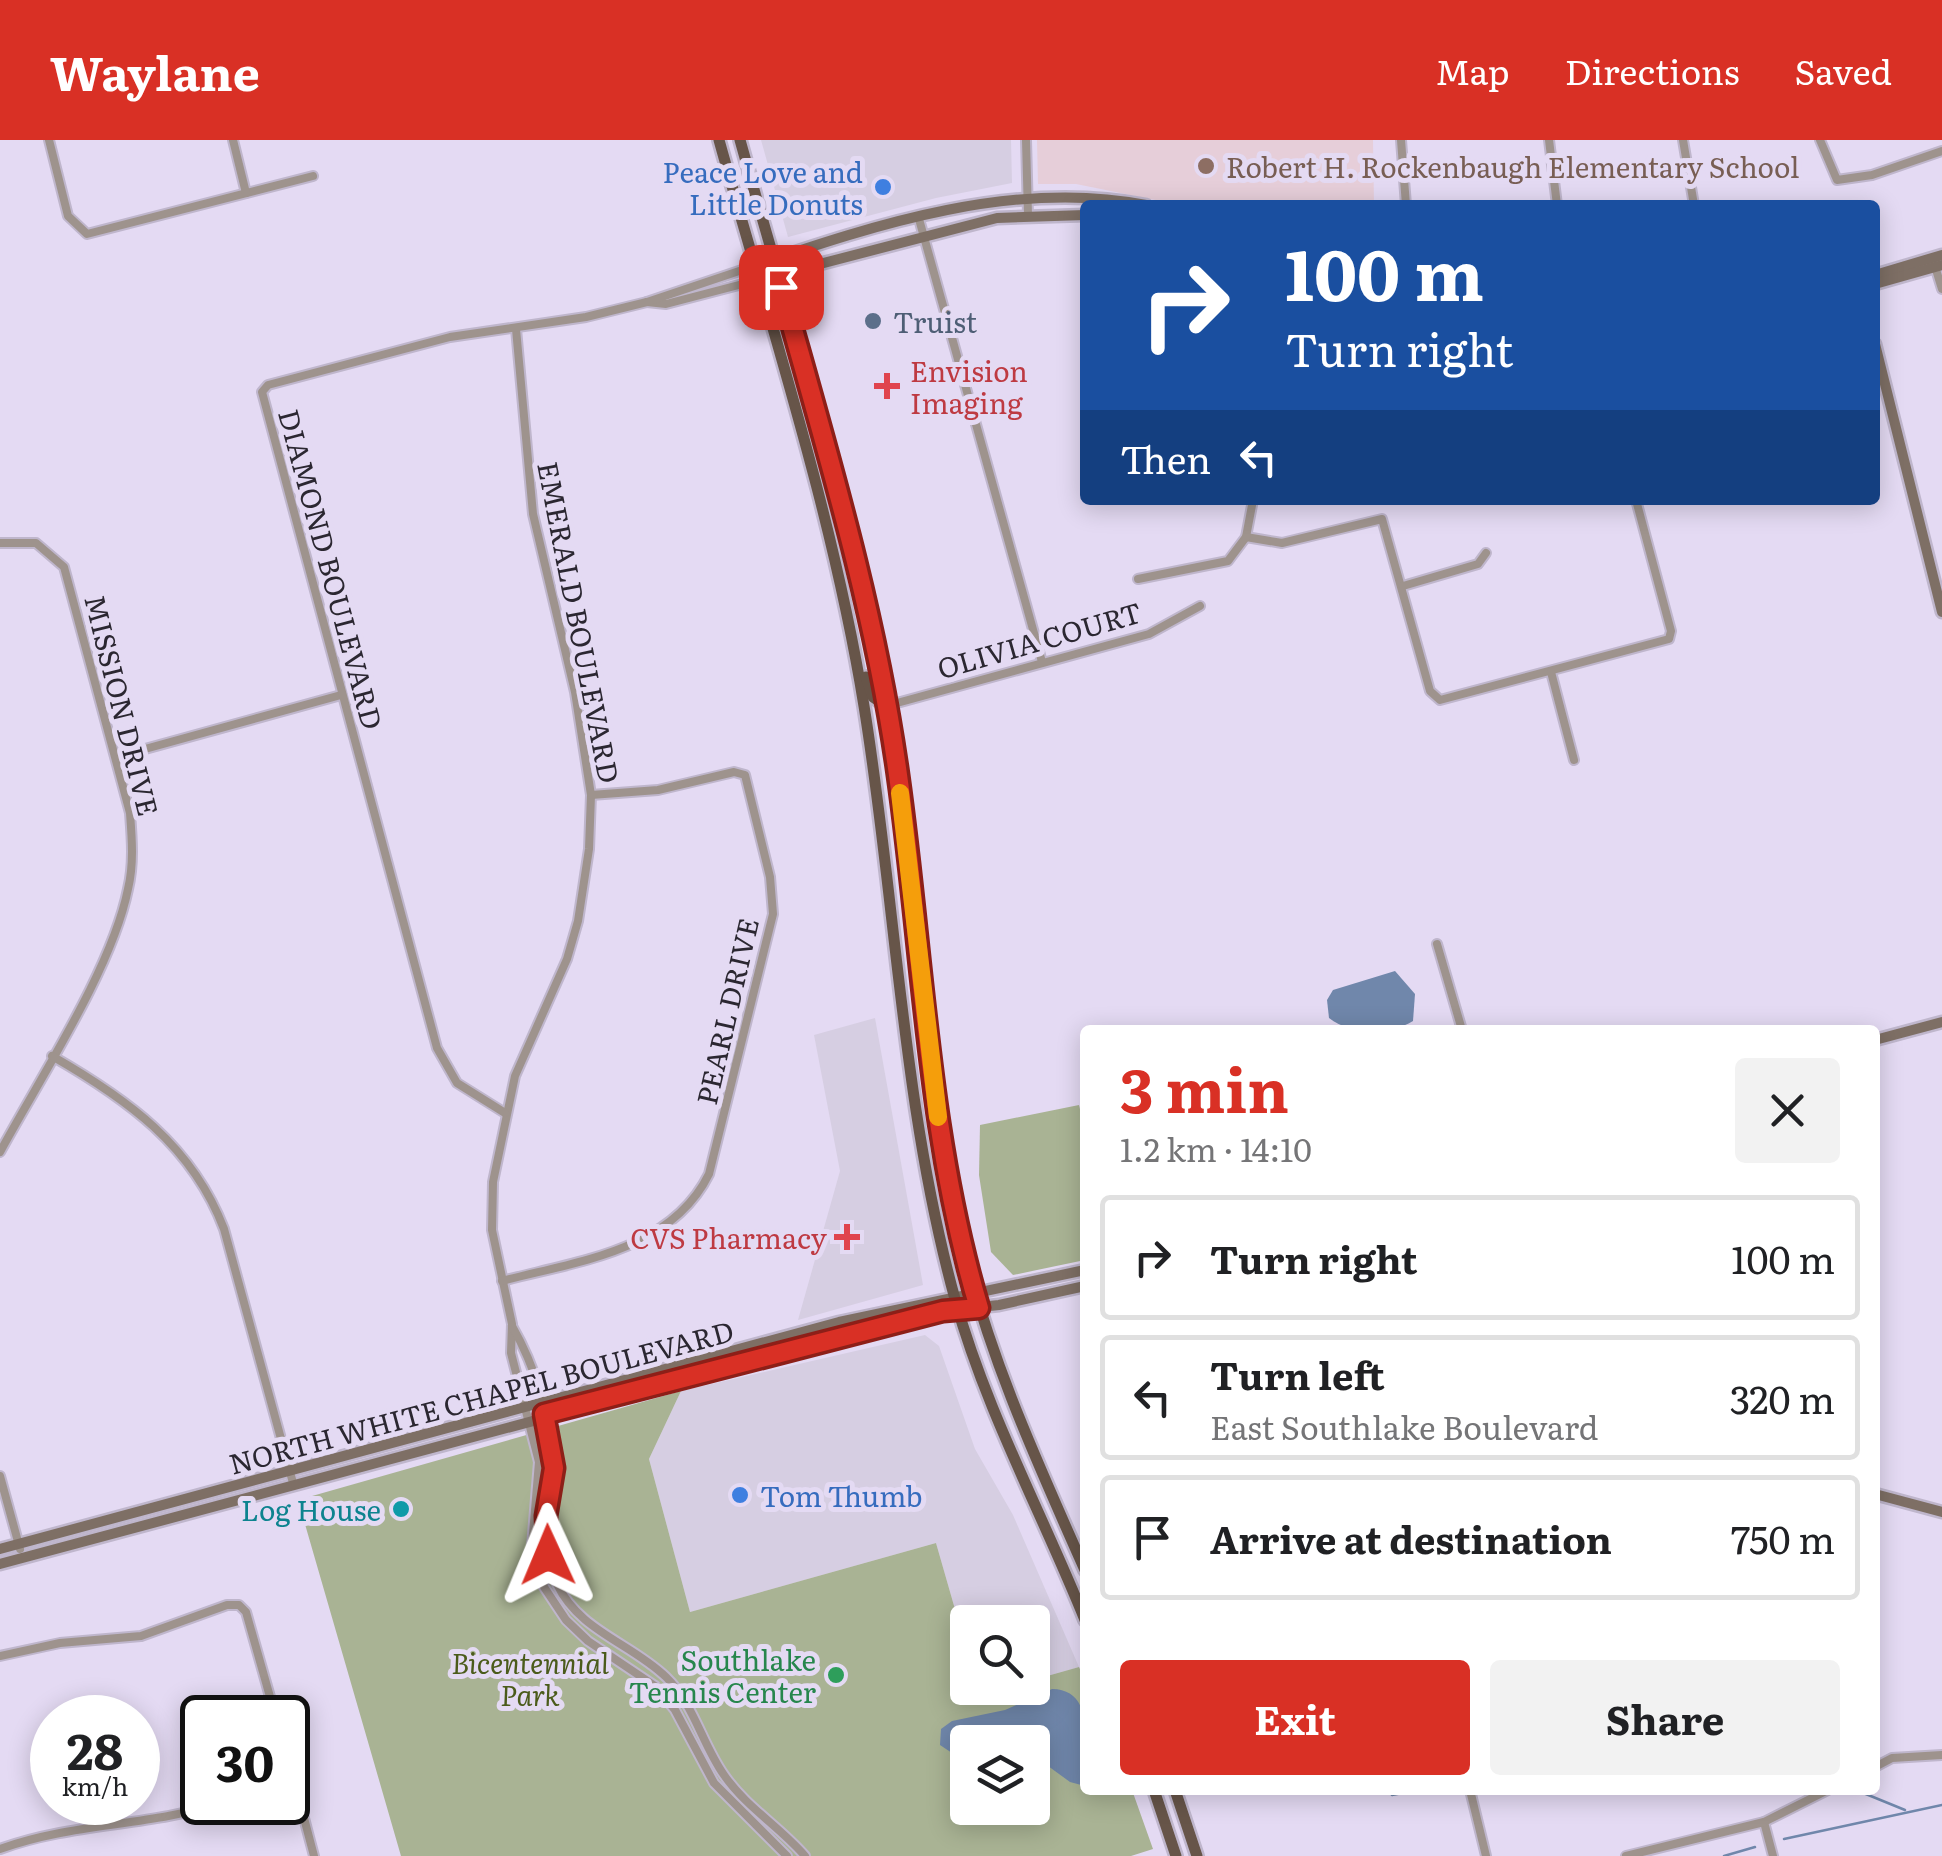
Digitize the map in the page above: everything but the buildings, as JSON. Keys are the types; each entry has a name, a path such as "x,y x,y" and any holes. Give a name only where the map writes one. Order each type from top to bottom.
{"main road":[{"path":"719,140 850,631 869,691 886,706"},
{"path":"740,140 847,529 886,706 946,1172 979,1308 1018,1418 1080,1559"},
{"path":"754,266 919,219 1027,197 1080,201"},
{"path":"758,280 925,236 1028,215 1080,215"},
{"path":"1880,273 1938,262"},
{"path":"1880,282 1938,262"},
{"path":"1880,363 1942,612"},
{"path":"850,631 877,792 928,1186 958,1310 999,1424 1080,1609"},
{"path":"1880,1039 1942,1022"},
{"path":"909,1060 931,1059"},
{"name":"NORTH WHITE CHAPEL BOULEVARD","path":"543,1409 820,1327 1080,1271"},
{"name":"NORTH WHITE CHAPEL BOULEVARD","path":"0,1564 543,1409 958,1310 1080,1287"},
{"name":"NORTH WHITE CHAPEL BOULEVARD","path":"0,1550 292,1478"},
{"path":"1880,1495 1942,1512"},
{"path":"1156,1795 1176,1856"},
{"path":"1176,1795 1197,1856"}],"street":[{"path":"49,140 68,216 80,230 100,233 313,176"},
{"path":"233,140 246,193"},
{"path":"1026,140 1028,215"},
{"path":"1401,140 1406,200"},
{"path":"1549,140 1556,200"},
{"path":"1683,140 1693,200"},
{"path":"1820,140 1837,180 1872,175 1942,151"},
{"path":"919,219 1042,662"},
{"path":"1938,262 1942,289"},
{"name":"DIAMOND BOULEVARD","path":"505,1112 457,1083 442,1063 341,695 263,398 264,388 399,348 647,302 754,266"},
{"name":"DIAMOND BOULEVARD","path":"647,302 666,304 758,280"},
{"name":"EMERALD BOULEVARD","path":"516,329 533,514 576,692 590,796 589,849 578,922 567,959 516,1076 505,1112 492,1203 512,1326 511,1353 539,1462 532,1546 548,1596 576,1632 655,1686 675,1710 714,1783 787,1856"},
{"path":"1138,579 1196,565 1222,565 1246,537 1252,505"},
{"path":"1246,537 1282,543 1382,519 1434,698 1550,672 1669,639 1672,631 1637,505"},
{"name":"MISSION DRIVE","path":"0,543 26,541 45,548 58,558 68,578 130,813 128,891 110,946 0,1152"},
{"path":"1403,586 1478,564 1486,553"},
{"name":"OLIVIA COURT","path":"886,706 1149,634 1200,606"},
{"path":"1550,672 1574,760"},
{"path":"116,757 341,695"},
{"name":"PEARL DRIVE","path":"502,1280 631,1244 666,1228 692,1204 710,1174 772,929 770,877 745,775 734,772 676,788 590,796"},
{"path":"1437,944 1461,1025"},
{"path":"52,1056 118,1094 151,1122 206,1189 224,1229 292,1478"},
{"name":"EMERALD BOULEVARD","path":"512,1326 524,1347 543,1409 554,1468 546,1542 560,1590"},
{"path":"0,1476 22,1558"},
{"path":"548,1596 560,1590 590,1624 668,1679 688,1704 721,1772 739,1795 804,1856"},
{"path":"0,1656 60,1643 141,1636 227,1605 240,1605 246,1612 269,1695"},
{"path":"1880,1764 1892,1758 1942,1755"},
{"path":"1471,1795 1486,1856"},
{"path":"1626,1856 1764,1822 1818,1795"},
{"path":"0,1849 71,1828 180,1813"},
{"path":"1764,1822 1773,1856"},
{"path":"305,1825 314,1856"}],"shaded area":[{"path":"761,140 1011,140 1012,183 936,198 788,237"},
{"name":"Robert H. Rockenbaugh Elementary School","path":"1037,140 1373,140 1374,200 1155,200 1076,184 1038,184"},
{"path":"875,1018 923,1285 798,1320 840,1171 814,1035"},
{"path":"925,1335 939,1346 975,1449 1013,1515 1079,1667 1050,1675 1050,1605 954,1605 936,1543 690,1612 649,1459 681,1391"}],"green space":[{"path":"1079,1105 1080,1261 1013,1275 991,1252 979,1175 980,1125"},
{"name":"Bicentennial Park","path":"681,1391 649,1459 690,1612 936,1543 954,1605 950,1605 950,1705 1050,1705 1050,1675 1079,1667 1080,1795 1134,1795 1153,1849 1131,1856 401,1856 298,1500"}],"water":[{"path":"1395,971 1415,994 1413,1021 1405,1025 1340,1025 1329,1018 1327,1000 1333,990"},
{"path":"1050,1690 1067,1692 1080,1706 1080,1785 1050,1767 1050,1725 950,1725 950,1752 940,1745 941,1729 952,1721 1016,1705 1050,1705"}],"waterway":[{"path":"1868,1795 1905,1810"},
{"path":"1784,1839 1942,1805"},
{"path":"1724,1856 1755,1847"}],"slow traffic":[{"path":"900,793 938,1117"}],"place":[{"name":"Robert H. Rockenbaugh Elementary School","path":"1206,166"},
{"name":"Peace Love and Little Donuts","path":"883,187"},
{"name":"Truist","path":"873,321"},
{"name":"Envision Imaging","path":"887,386"},
{"name":"CVS Pharmacy","path":"847,1237"},
{"name":"Tom Thumb","path":"740,1495"},
{"name":"Log House","path":"401,1509"},
{"name":"Southlake Tennis Center","path":"836,1675"}],"route":[{"path":"548,1555 546,1516 554,1468 544,1414 943,1311 979,1308 946,1172 898,772 885,698 847,529 781,287"}]}
